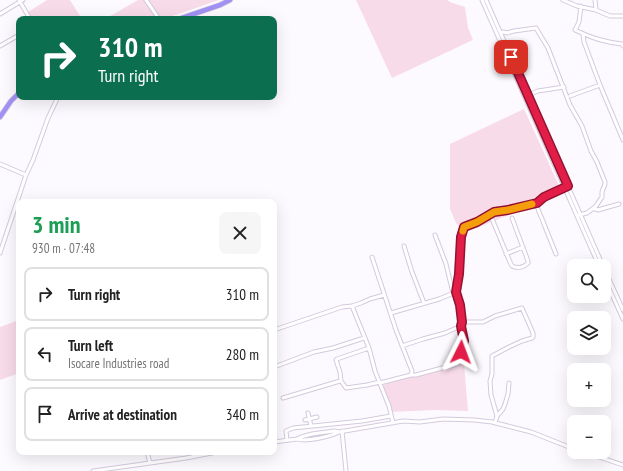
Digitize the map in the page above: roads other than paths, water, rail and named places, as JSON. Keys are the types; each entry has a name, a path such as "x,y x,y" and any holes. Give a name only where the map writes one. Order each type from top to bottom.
{"highway":[{"path":"188,16 230,0"},
{"path":"0,117 16,96"}],"street":[{"path":"146,0 157,16"},
{"path":"482,0 495,25 579,215 600,259"},
{"path":"486,0 495,25 501,33 566,186"},
{"path":"563,0 610,16 623,16"},
{"path":"595,0 596,10"},
{"path":"0,14 20,1 28,16"},
{"path":"581,6 579,22 575,30 590,37 607,42 622,44 623,46"},
{"path":"501,33 536,28 548,48 572,108 582,126 605,184 602,197 596,206 588,213 579,215"},
{"path":"584,34 584,42 623,140"},
{"path":"0,46 16,37"},
{"path":"570,96 600,85"},
{"path":"528,95 538,91 564,87"},
{"path":"18,199 48,118 57,100"},
{"path":"0,164 26,175"},
{"path":"454,293 459,274 461,237 464,227 477,222 494,212 537,203 544,197 566,186"},
{"path":"537,203 538,212 556,254"},
{"path":"0,251 16,204"},
{"path":"593,209 598,210 619,204"},
{"path":"490,214 506,254 512,266 517,268 523,267 528,263 528,261 512,218"},
{"path":"579,215 596,259"},
{"path":"369,348 336,360 341,381 346,388 380,383 416,375 457,364 459,362 464,341 461,326 460,305 454,293 446,264 435,235"},
{"path":"404,246 424,303"},
{"path":"506,254 523,247"},
{"path":"372,257 402,346 412,369 411,376"},
{"path":"611,283 623,310"},
{"path":"611,292 623,319"},
{"path":"391,313 454,293"},
{"path":"277,329 342,307 352,306 384,295"},
{"path":"352,306 369,348 393,423"},
{"path":"462,322 483,322 495,316 522,308 533,333 532,338 522,341 492,356 493,371 490,381 490,395 497,416"},
{"path":"402,346 445,333 461,326"},
{"path":"277,366 309,353 333,348 364,338"},
{"path":"283,398 341,381"},
{"path":"495,423 497,416 505,404 509,383"},
{"path":"308,413 311,426"},
{"path":"287,440 286,431 293,428 362,421 391,416"},
{"path":"305,420 317,417"},
{"path":"277,442 297,439 312,434 334,431 340,432 404,421 420,422 443,419 474,420 495,423 531,432 567,446"},
{"path":"340,432 346,471"},
{"path":"148,455 150,463"},
{"path":"92,471 199,455"},
{"path":"605,459 623,465"}]}
